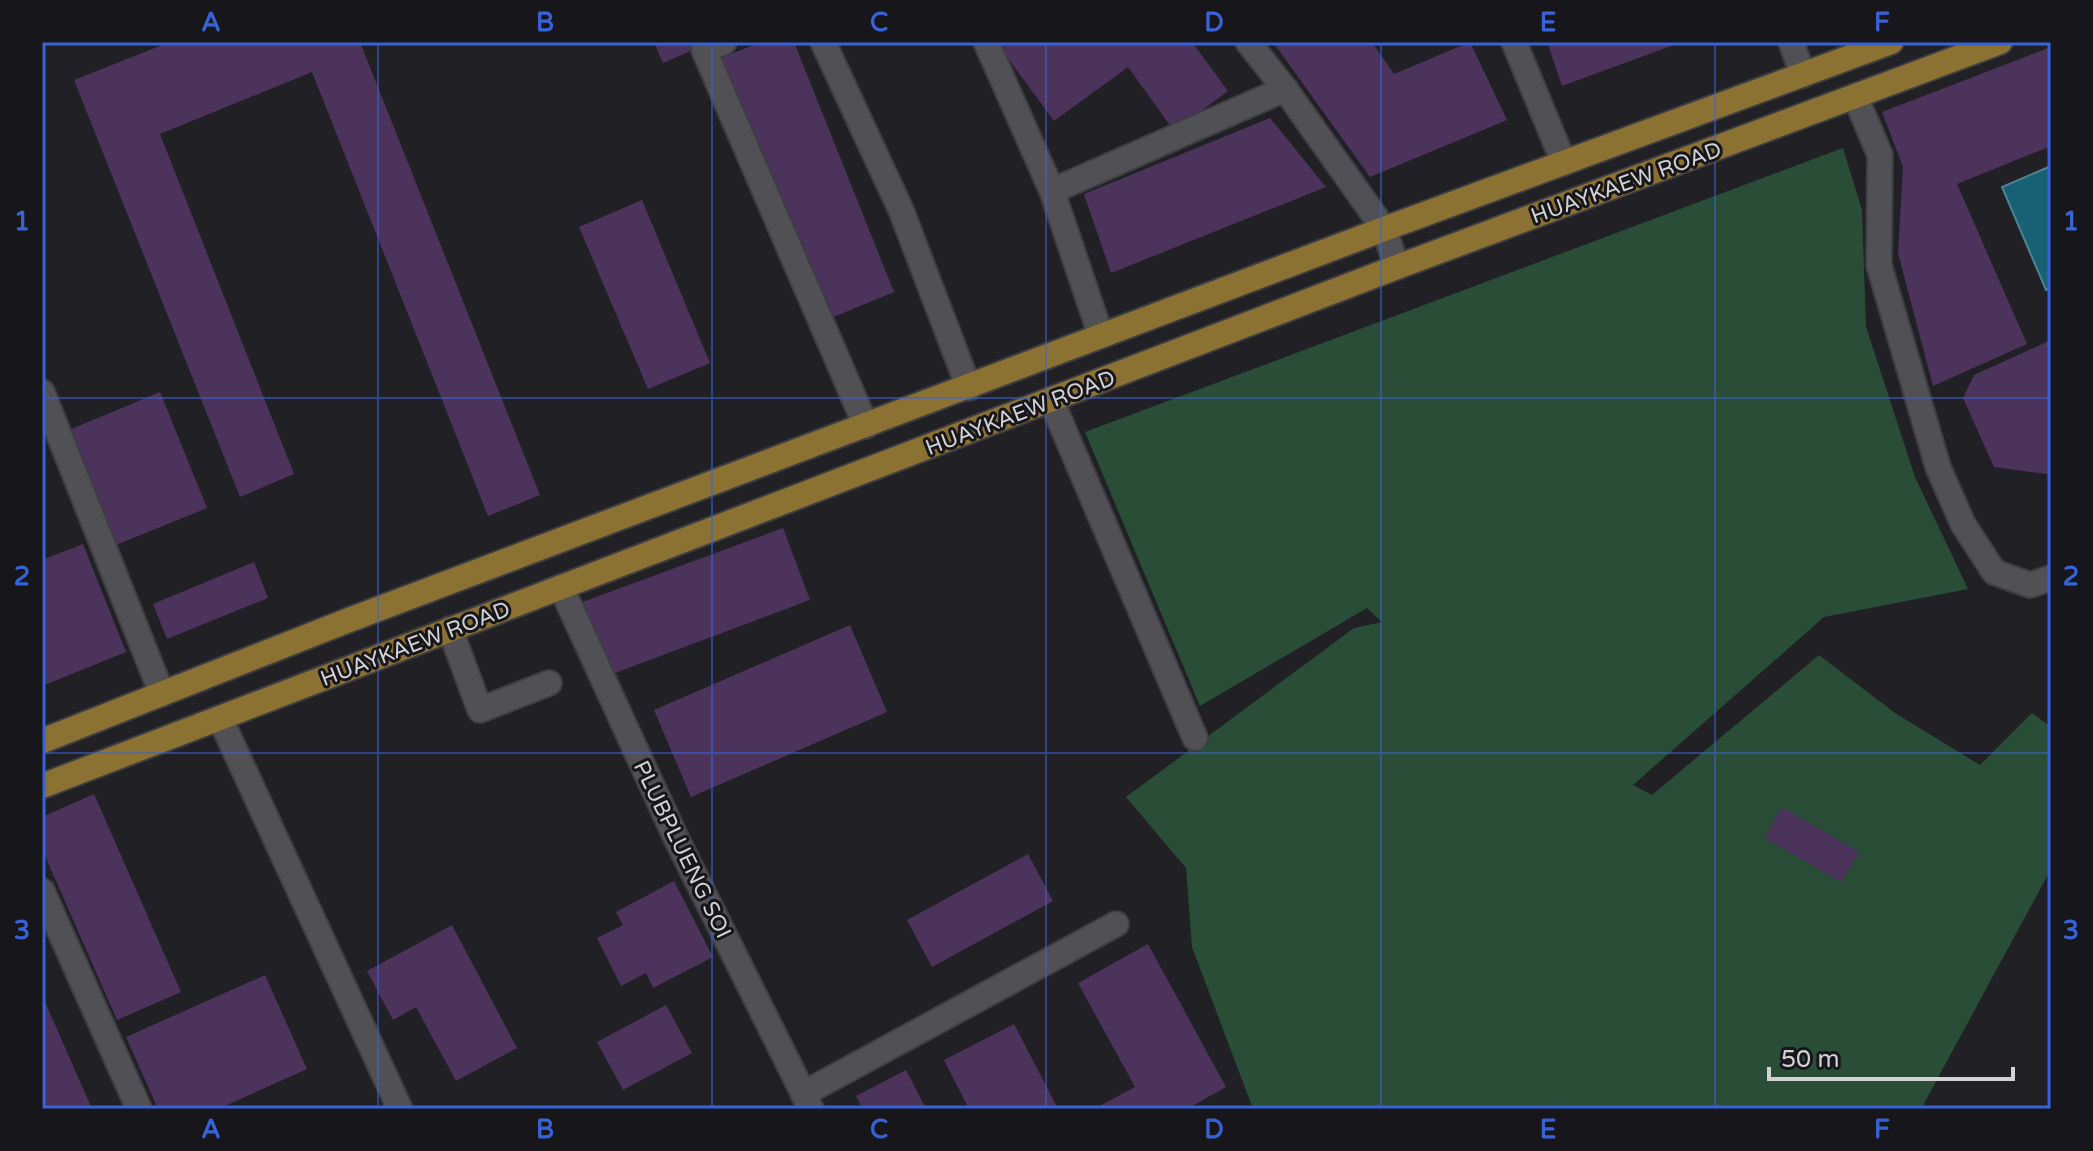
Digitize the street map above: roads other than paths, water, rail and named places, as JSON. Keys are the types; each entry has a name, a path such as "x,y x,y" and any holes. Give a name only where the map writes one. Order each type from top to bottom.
{"main road":[{"name":"HUAYKAEW ROAD","path":"42,741 349,620 1384,229 1803,75 1842,50 1891,42"},
{"name":"HUAYKAEW ROAD","path":"42,786 1397,267 2000,42"}],"street":[{"path":"724,42 704,50 866,426"},
{"path":"823,42 901,210 969,388"},
{"path":"986,42 1052,191 1101,336"},
{"path":"1248,42 1384,229 1397,267"},
{"path":"1514,42 1564,163"},
{"path":"1791,42 1803,75"},
{"path":"1052,191 1285,89"},
{"path":"1855,96 1880,155 1879,265 1938,467 1963,524 1994,572 2030,585 2051,578"},
{"path":"42,392 162,694"},
{"path":"1051,400 1195,738"},
{"name":"PLUBPLUENG SOI","path":"561,587 676,838 807,1101"},
{"path":"450,629 480,710 549,683"},
{"path":"220,718 400,1109"},
{"path":"42,891 139,1109"},
{"path":"807,1101 1116,924"}],"water":[{"path":"2051,166 2051,288 2046,290 2002,187"}]}
